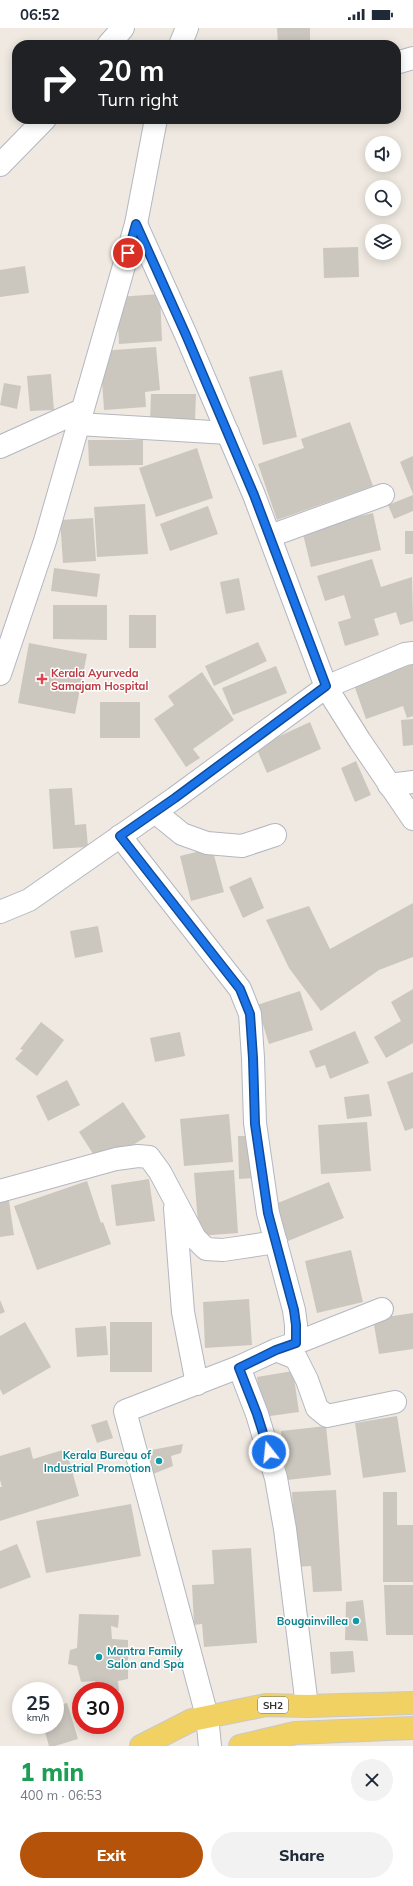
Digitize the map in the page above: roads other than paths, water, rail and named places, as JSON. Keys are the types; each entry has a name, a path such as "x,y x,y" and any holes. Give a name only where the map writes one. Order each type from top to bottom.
{"main road":[{"name":"SH2","path":"141,1746 192,1720 266,1705 307,1706 413,1703"},
{"path":"240,1746 295,1733 413,1728"}],"street":[{"path":"112,40 123,28"},
{"path":"182,40 187,28"},
{"path":"401,62 413,58"},
{"path":"0,165 40,124"},
{"path":"0,674 45,542 136,224 155,124"},
{"path":"136,224 228,433 270,536 326,686 389,785 413,819"},
{"path":"0,447 80,417 228,433"},
{"path":"270,536 383,495"},
{"path":"0,912 29,900 155,812 326,686 405,654 413,653"},
{"path":"389,785 413,782"},
{"path":"155,812 182,834 207,843 242,846 275,835"},
{"path":"120,836 240,989 250,1014 255,1124 268,1213 294,1310 296,1325 286,1346"},
{"path":"0,1191 116,1159 138,1156 148,1157 160,1172 195,1238 206,1249 223,1250 276,1242"},
{"path":"174,1199 184,1312 196,1384"},
{"path":"210,1746 207,1716 124,1411 239,1368 286,1346 382,1309"},
{"path":"286,1346 296,1358 307,1380 317,1408 327,1416 395,1402"},
{"path":"239,1368 257,1414 276,1478 285,1529 307,1706"}],"place":[{"name":"Kerala Ayurveda Samajam Hospital","path":"42,679"},
{"name":"Kerala Bureau of Industrial Promotion","path":"159,1461"},
{"name":"Bougainvillea","path":"356,1621"},
{"name":"Mantra Family Salon and Spa","path":"99,1657"}]}
